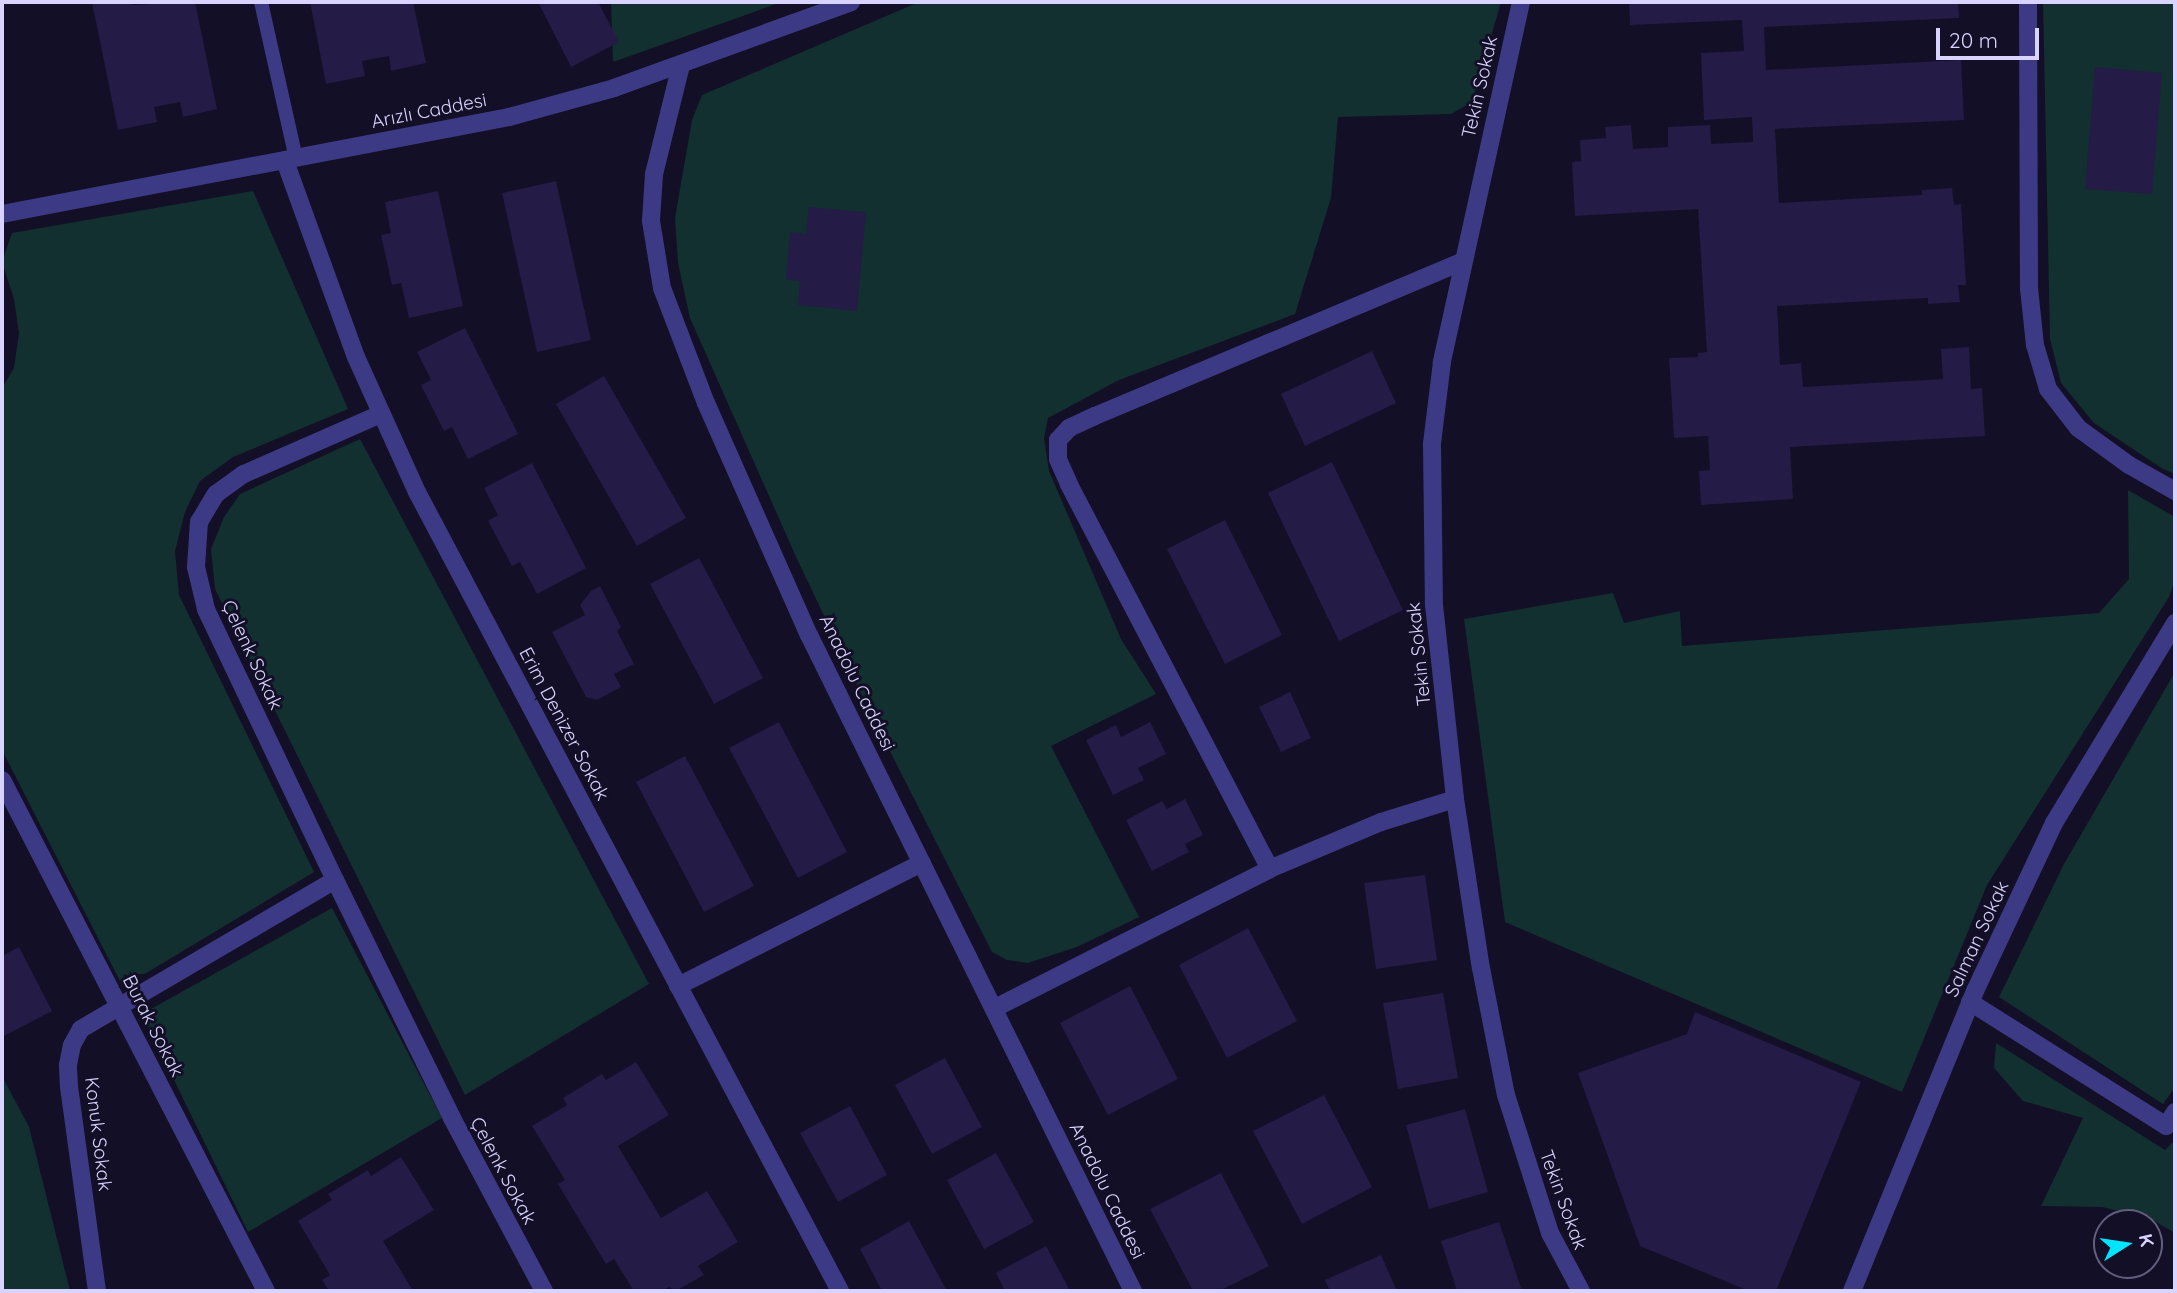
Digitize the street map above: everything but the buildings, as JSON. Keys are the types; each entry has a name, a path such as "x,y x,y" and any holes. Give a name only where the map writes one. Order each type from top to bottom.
{"street":[{"name":"Arızlı Caddesi","path":"2,214 509,117 614,89 851,2"},
{"name":"Tekin Sokak","path":"1521,2 1462,262 1438,389 1432,444 1434,605 1455,799 1481,968 1506,1095 1550,1233 1581,1291"},
{"path":"2028,2 2029,288 2035,345 2049,389 2078,428 2129,465 2175,491"},
{"name":"Anadolu Caddesi","path":"681,65 654,174 651,221 662,288 706,403 809,635 1133,1291"},
{"name":"Erim Denizer Sokak","path":"291,160 341,320 417,492 840,1291"},
{"path":"1270,869 1069,484 1058,459 1058,440 1069,428 1096,416 1462,262"},
{"name":"Çelenk Sokak","path":"381,414 244,474 216,494 199,522 195,567 206,609 335,880 452,1118 544,1291"},
{"name":"Salman Sokak","path":"1852,1291 1970,1002 2054,822 2175,623"},
{"name":"Burak Sokak","path":"2,780 266,1291"},
{"path":"995,1008 1270,869 1381,822 1455,799"},
{"path":"678,986 922,863"},
{"path":"119,1006 335,880"},
{"path":"1970,1002 2172,1123"},
{"name":"Konuk Sokak","path":"97,1291 68,1065 72,1045 81,1029 119,1006"}],"lane":[{"path":"261,2 291,160"}],"green space":[{"path":"611,2 782,2 613,62"},
{"path":"919,2 1501,2 1472,102 1451,114 1338,117 1331,198 1295,314 1119,380 1048,418 1044,438 1049,471 1121,639 1156,694 1051,746 1139,917 1077,947 1028,963 1007,960 992,952 868,708 797,559 690,318 678,263 675,218 692,120 702,95"},
{"path":"2043,2 2175,2 2175,474 2163,469 2094,423 2061,383 2050,339"},
{"path":"253,191 348,409 233,457 200,481 185,512 175,551 179,595 314,872 123,987 2,750 2,388 14,368 19,333 14,299 2,262 12,233"},
{"path":"360,439 649,984 465,1095 215,589 211,549 224,517 240,494"},
{"path":"2128,490 2175,517 2175,580 2169,597 1987,885 1902,1092 1505,922 1464,619 1613,593 1624,623 1680,611 1682,646 2099,613 2129,579"},
{"path":"2175,672 2175,1087 2163,1104 1999,997 2064,864"},
{"path":"332,908 442,1118 248,1232 142,1014"},
{"path":"1996,1043 2165,1150 2175,1140 2175,1233 2163,1226 2163,1209 2041,1206 2083,1118 2023,1101 1994,1068"},
{"path":"2,1076 29,1127 70,1291 2,1291"}]}
